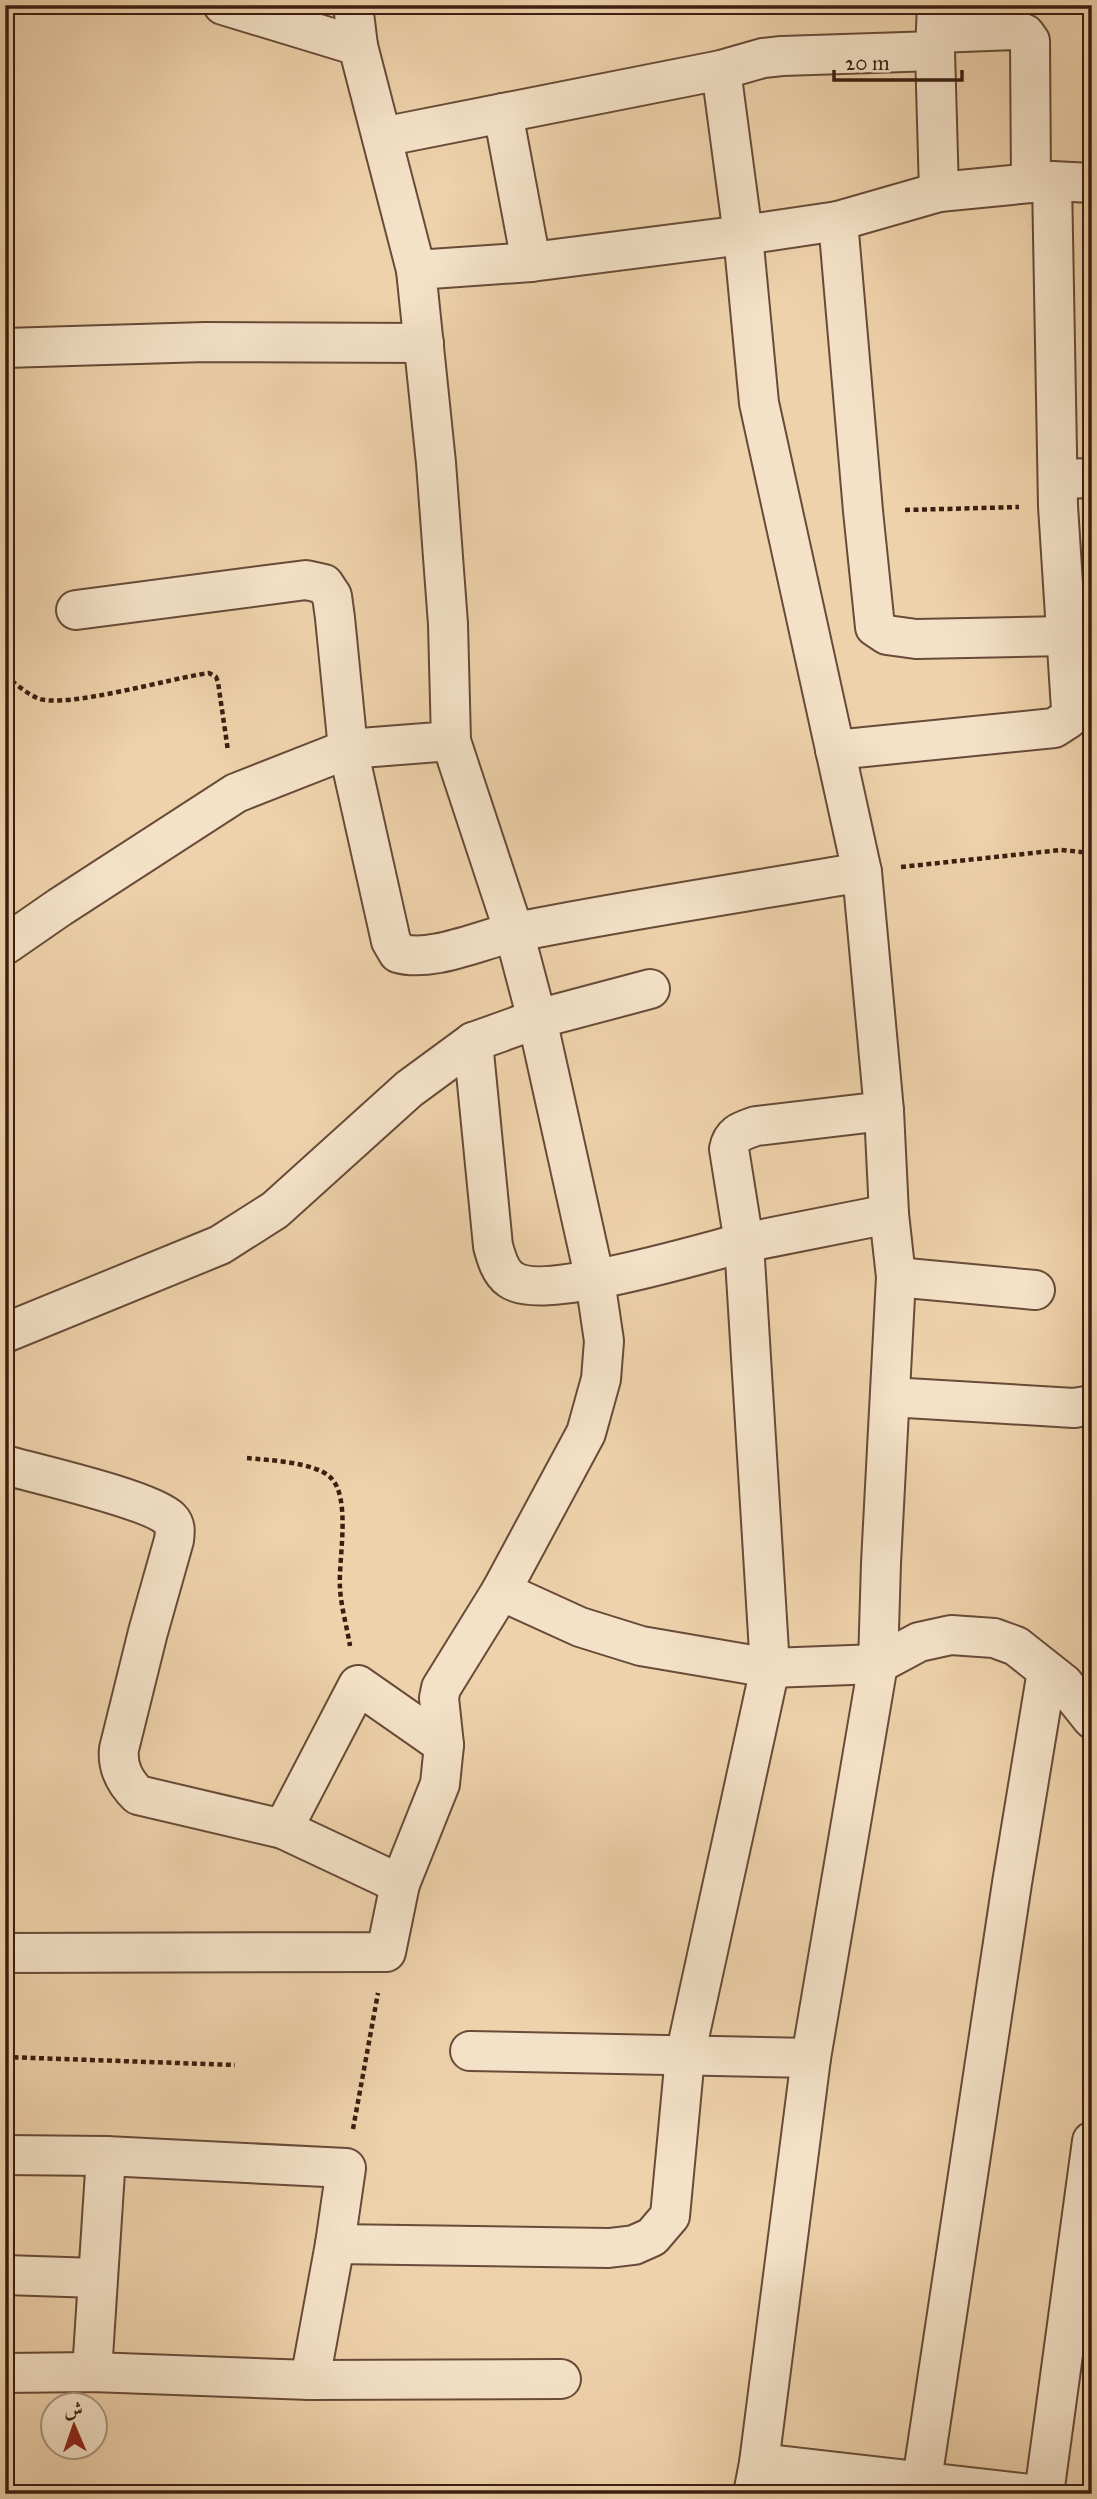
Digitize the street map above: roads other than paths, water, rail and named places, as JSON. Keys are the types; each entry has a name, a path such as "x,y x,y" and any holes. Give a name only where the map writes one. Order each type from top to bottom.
{"street":[{"path":"223,5 358,46"},
{"path":"5,1952 386,1952 400,1884 440,1784 444,1745 439,1698 442,1688 501,1591 586,1433 601,1379 604,1341 595,1280 537,1019 514,932 451,741 447,610 436,463 416,270 358,46 353,5"},
{"path":"382,137 720,71 763,58 936,30 1015,30 1025,34 1030,41 1069,488 1067,636 1071,709 1068,719 1054,728 835,750"},
{"path":"936,30 939,191"},
{"path":"720,71 743,235 759,402 862,872 896,1277 878,1664 811,2058 756,2478 922,2480 1030,2494"},
{"path":"503,113 531,262"},
{"path":"416,270 531,262 838,221 939,191 1042,182 1092,183"},
{"path":"838,221 875,627 887,635 916,639 1067,636"},
{"path":"5,348 205,342 424,343"},
{"path":"76,610 306,580 324,584 332,596 348,749 391,941 398,953 411,957 428,955 514,932 862,872"},
{"path":"5,945 236,793 348,749 451,741"},
{"path":"5,1333 220,1245 275,1210 410,1089 472,1042 537,1019 650,989"},
{"path":"472,1042 493,1247 499,1265 510,1279 530,1285 595,1280 744,1243 889,1214"},
{"path":"335,2244 609,2248 634,2245 652,2237 670,2216 685,2056 770,1668 744,1243 729,1149 731,1139 737,1133 756,1126 884,1111"},
{"path":"896,1277 1035,1290"},
{"path":"890,1398 1074,1408 1092,1405"},
{"path":"5,1465 139,1503 170,1519 175,1528 119,1749 118,1759 128,1785 138,1795 283,1829 400,1884"},
{"path":"501,1591 580,1627 641,1646 770,1668 878,1664 919,1642 951,1635 994,1638 1016,1646 1064,1684 1092,1720"},
{"path":"922,2480 1012,1883 1047,1671"},
{"path":"283,1829 358,1685 444,1745"},
{"path":"470,2051 811,2058"},
{"path":"1044,2494 1092,2141"},
{"path":"5,2155 106,2156 346,2168 310,2380"},
{"path":"92,2372 106,2156"},
{"path":"5,2274 97,2278"},
{"path":"5,2372 92,2372 310,2380 561,2379"}]}
